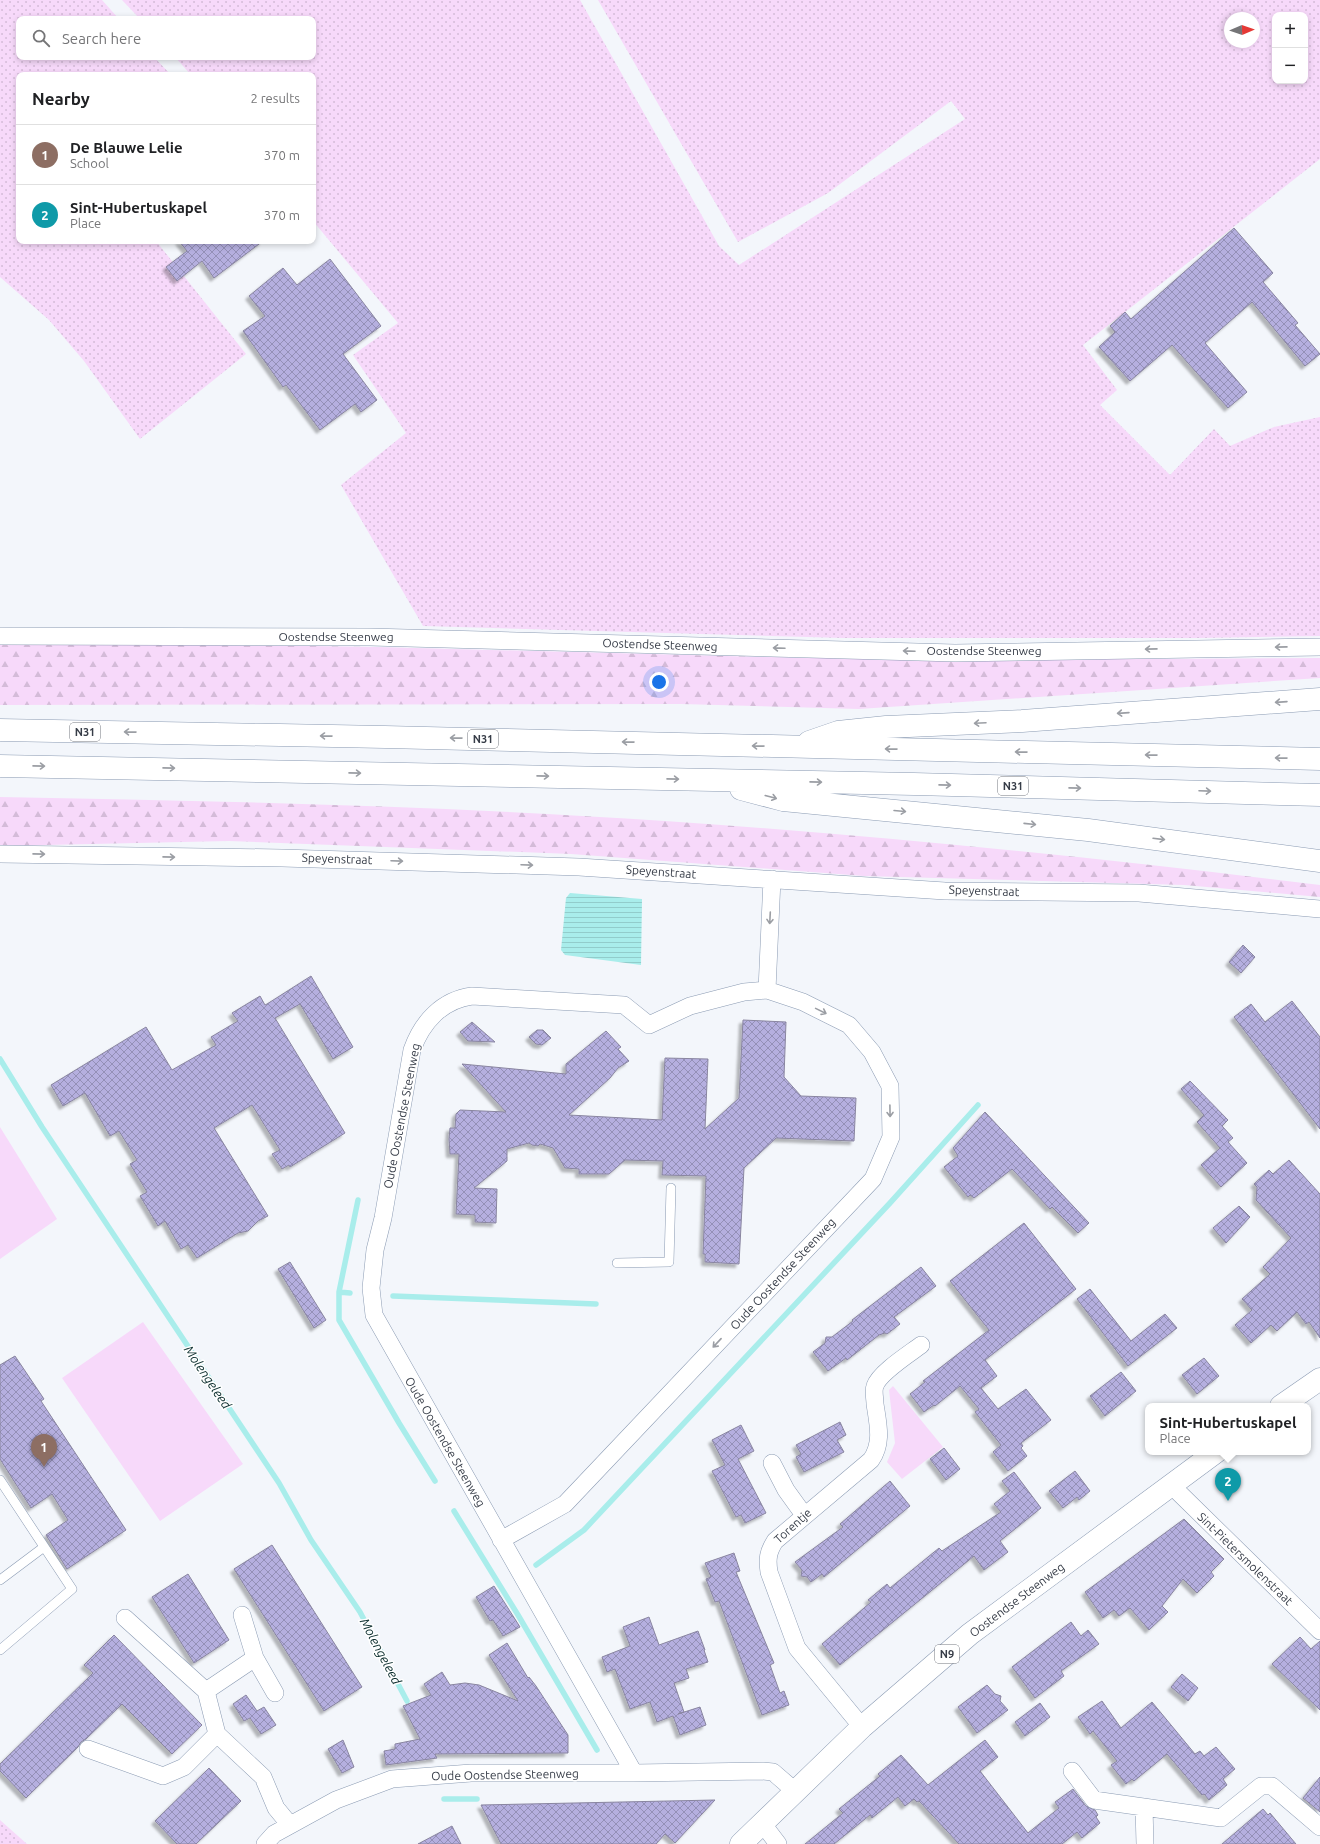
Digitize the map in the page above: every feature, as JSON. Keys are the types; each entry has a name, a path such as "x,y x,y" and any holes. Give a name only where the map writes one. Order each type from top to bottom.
{"main road":[{"path":"797,746 838,732 852,730 1030,720 1320,699"},
{"name":"N31","path":"0,730 797,746 1320,759"},
{"name":"N31","path":"0,766 706,780 1320,795"},
{"path":"706,780 783,800 1088,830 1320,861"},
{"path":"1285,1403 1320,1379"},
{"name":"Oostendse Steenweg","path":"741,1844 862,1727 970,1634 1212,1455"}],"street":[{"name":"Oostendse Steenweg","path":"0,636 370,637 955,653 1320,647"},
{"name":"Speyenstraat","path":"0,854 282,858 572,867 945,891 1139,893 1320,909"},
{"path":"766,990 772,879"},
{"name":"Oude Oostendse Steenweg","path":"501,1540 565,1504 873,1179 890,1137 890,1086 872,1052 849,1025 803,1002 766,990 744,992 690,1006 649,1025 624,1005 466,997 450,1001 439,1009 428,1020 416,1037 412,1050 383,1218 375,1250 371,1288 374,1315 501,1540 634,1773"},
{"name":"Torentje","path":"862,1727 797,1648 769,1572 767,1559 769,1550 775,1541 871,1460 878,1451 880,1438 874,1393 875,1385 884,1374 921,1345"},
{"path":"772,1464 786,1490 804,1515"},
{"name":"Sint-Pietersmolenstraat","path":"1171,1485 1320,1631"},
{"path":"242,1615 255,1658 275,1693"},
{"path":"125,1618 206,1691 217,1734 263,1777 276,1808 290,1825"},
{"path":"206,1691 255,1658"},
{"path":"88,1749 163,1776 184,1767 217,1734"},
{"name":"Oude Oostendse Steenweg","path":"265,1844 274,1834 336,1800 392,1779 471,1773 763,1771 773,1772 795,1791"},
{"path":"1072,1771 1094,1800 1221,1818 1261,1786 1272,1786 1320,1827"},
{"path":"1144,1807 1145,1844"},
{"path":"762,1823 778,1844"}],"lane":[{"path":"617,1263 669,1262 671,1188"},
{"path":"0,1480 72,1589 0,1650"},
{"path":"0,1580 44,1546"}],"green space":[{"path":"0,0 102,0 116,16 16,16 16,60 157,60 168,72 16,72 16,244 158,244 246,354 140,439 84,361 49,320 0,277"},
{"path":"122,0 580,0 719,246 739,265 965,119 951,101 828,193 738,242 598,0 1320,0 1320,159 1083,345 1117,390 1100,405 1170,475 1214,429 1230,446 1274,427 1320,417 1320,636 1198,638 843,638 423,626 341,485 406,433 353,355 398,323 316,225 316,72 188,72 178,60 316,60 316,16 137,16"},
{"path":"79,643 377,647 806,658 1320,658 1320,678 859,709 681,704 0,705 0,644"},
{"path":"0,797 249,802 499,811 747,827 993,848 1320,885 1320,897 1184,885 864,876 571,854 229,841 0,846"},
{"path":"0,1127 57,1219 0,1259"},
{"path":"143,1322 243,1464 160,1521 62,1378"},
{"path":"893,1386 943,1447 902,1479 887,1462 895,1443 889,1390"},
{"path":"0,1820 27,1844 0,1844"}],"water":[{"path":"570,893 642,899 641,965 565,955 561,950 566,898"}],"building":[{"path":"1234,228 1273,273 1263,282 1298,323 1295,325 1320,354 1305,366 1252,302 1205,343 1247,392 1228,408 1172,345 1130,381 1099,347 1115,332 1110,326 1125,312 1131,319"},
{"path":"181,244 259,244 214,278 202,261 177,281 166,267 187,251"},
{"path":"330,259 381,326 343,354 377,400 361,412 355,404 320,430 286,385 283,387 243,331 265,316 249,296 283,268 297,285"},
{"path":"1243,945 1255,957 1241,973 1229,962"},
{"path":"311,976 353,1047 333,1059 300,1004 275,1018 345,1133 290,1167 289,1165 282,1169 272,1154 280,1150 252,1105 214,1128 268,1216 258,1221 248,1231 238,1233 197,1258 188,1245 181,1249 165,1221 158,1226 140,1196 147,1192 130,1164 137,1160 119,1131 110,1136 85,1093 63,1106 51,1085 146,1027 172,1070 216,1045 211,1037 238,1021 232,1013 260,996 265,1005"},
{"path":"1292,1001 1320,1037 1320,1129 1234,1017 1251,1004 1265,1022"},
{"path":"743,1020 786,1022 784,1077 801,1096 856,1098 854,1141 776,1138 744,1168 739,1264 705,1262 705,1254 703,1254 706,1176 662,1175 663,1161 625,1160 609,1174 579,1174 579,1169 565,1168 553,1148 540,1144 538,1146 532,1145 529,1143 507,1149 507,1161 474,1188 497,1189 496,1223 475,1222 475,1215 456,1214 459,1154 450,1154 449,1139 450,1128 455,1128 456,1114 460,1110 506,1112 462,1064 566,1074 566,1064 606,1031 621,1047 618,1049 629,1061 618,1068 610,1078 569,1115 662,1120 665,1058 708,1059 705,1129 739,1098"},
{"path":"472,1022 495,1042 468,1041 460,1032"},
{"path":"537,1030 543,1030 551,1038 542,1045 536,1044 529,1037"},
{"path":"1190,1081 1228,1120 1222,1126 1233,1138 1228,1142 1247,1163 1221,1187 1201,1165 1220,1148 1197,1122 1204,1115 1181,1089"},
{"path":"985,1112 1089,1223 1078,1233 1052,1207 1050,1209 1012,1169 974,1198 970,1195 968,1197 944,1167 958,1156 953,1148"},
{"path":"1289,1160 1320,1194 1320,1338 1309,1322 1306,1324 1297,1312 1277,1331 1271,1325 1251,1343 1235,1325 1252,1310 1242,1299 1270,1274 1263,1267 1291,1238 1256,1200 1257,1187 1254,1184 1269,1170 1273,1174"},
{"path":"1239,1206 1250,1217 1226,1243 1213,1228"},
{"path":"1024,1223 1076,1289 985,1360 997,1376 981,1388 998,1409 1026,1389 1051,1420 1021,1443 1023,1446 1021,1448 1027,1456 1008,1471 993,1452 1001,1445 975,1412 979,1409 960,1386 935,1406 934,1405 924,1412 910,1394 925,1382 923,1381 989,1330 950,1281"},
{"path":"290,1262 326,1320 314,1328 278,1269"},
{"path":"921,1267 936,1286 894,1317 900,1324 887,1334 885,1333 879,1335 847,1360 846,1358 828,1371 813,1352 825,1343 826,1337 832,1337"},
{"path":"1090,1289 1131,1341 1165,1314 1177,1328 1128,1366 1077,1299"},
{"path":"15,1356 44,1399 41,1401 126,1530 67,1569 46,1535 68,1520 52,1494 31,1508 0,1459 0,1365"},
{"path":"1204,1358 1219,1376 1197,1394 1182,1375"},
{"path":"1121,1372 1136,1391 1105,1416 1090,1396"},
{"path":"840,1422 846,1435 837,1440 844,1452 804,1472 796,1457 801,1454 796,1445"},
{"path":"741,1425 754,1451 738,1459 766,1513 745,1523 741,1515 736,1517 712,1471 725,1465 712,1440"},
{"path":"944,1448 960,1469 946,1480 930,1459"},
{"path":"1075,1471 1090,1491 1079,1500 1077,1497 1063,1508 1049,1491"},
{"path":"1014,1472 1041,1508 1000,1541 1008,1552 984,1570 974,1556 840,1665 822,1644 871,1602 868,1600 887,1584 890,1588 939,1548 942,1551 1001,1512 994,1504 1010,1491 1002,1481"},
{"path":"890,1481 910,1506 824,1577 822,1574 811,1582 807,1577 801,1576 802,1570 795,1562 843,1527 840,1524"},
{"path":"1184,1519 1224,1559 1211,1572 1214,1576 1197,1593 1183,1579 1162,1606 1168,1612 1149,1630 1130,1608 1119,1616 1114,1610 1103,1618 1085,1592"},
{"path":"272,1545 362,1687 324,1711 234,1569"},
{"path":"734,1553 740,1571 736,1572 774,1663 770,1665 780,1693 784,1691 789,1705 762,1715 719,1601 715,1602 706,1579 711,1577 705,1563"},
{"path":"188,1574 229,1640 194,1663 152,1597"},
{"path":"494,1586 520,1627 503,1636 493,1620 490,1621 476,1597"},
{"path":"649,1617 659,1645 698,1631 708,1662 686,1669 689,1678 674,1683 684,1712 678,1714 700,1707 706,1725 680,1735 673,1716 657,1722 650,1702 630,1709 615,1669 607,1672 602,1657 630,1646 623,1627"},
{"path":"1071,1622 1081,1636 1088,1630 1099,1644 1061,1671 1064,1676 1035,1698 1012,1667"},
{"path":"114,1635 202,1725 172,1754 122,1704 81,1742 78,1747 26,1798 0,1771 0,1764 93,1673 84,1665"},
{"path":"1300,1637 1311,1649 1320,1641 1320,1710 1272,1664"},
{"path":"507,1643 528,1678 529,1677 536,1686 568,1735 568,1753 435,1754 437,1758 386,1765 384,1751 395,1749 395,1744 420,1739 403,1706 431,1695 424,1684 442,1672 450,1685 465,1683 479,1685 518,1701 489,1655"},
{"path":"1182,1674 1198,1688 1188,1701 1171,1687"},
{"path":"987,1685 995,1694 1001,1696 1000,1701 1008,1710 977,1733 958,1707"},
{"path":"246,1695 257,1711 264,1707 276,1725 261,1734 250,1718 244,1721 233,1704"},
{"path":"1102,1701 1121,1728 1152,1702 1195,1754 1200,1751 1204,1756 1216,1747 1235,1769 1223,1779 1227,1785 1209,1800 1204,1794 1202,1795 1167,1754 1134,1781 1132,1779 1126,1784 1111,1765 1117,1761 1093,1731 1090,1734 1078,1717"},
{"path":"1040,1703 1050,1717 1025,1736 1015,1722"},
{"path":"343,1740 354,1767 342,1773 328,1749"},
{"path":"985,1740 998,1757 980,1771 1028,1833 1059,1808 1055,1802 1073,1789 1086,1806 1095,1810 1098,1815 1096,1817 1100,1823 1082,1838 1077,1832 1062,1844 959,1844 919,1801 917,1802 914,1799 905,1806 898,1797 872,1818 870,1815 834,1844 805,1844 843,1813 839,1809 880,1776 878,1774 901,1755 928,1785"},
{"path":"209,1768 241,1801 196,1844 177,1844 155,1821"},
{"path":"1320,1777 1320,1812 1303,1798"},
{"path":"715,1800 675,1843 665,1834 656,1844 501,1844 481,1805"},
{"path":"1263,1809 1268,1815 1270,1813 1296,1844 1222,1844"},
{"path":"452,1826 461,1844 418,1844"}],"waterway":[{"name":"Molengeleed","path":"0,1059 42,1127 279,1483 311,1540 360,1612 407,1701"},
{"path":"536,1565 584,1530 890,1203 978,1105"},
{"path":"350,1293 339,1292 358,1200"},
{"path":"339,1292 339,1320 399,1423 435,1481"},
{"path":"393,1296 596,1304"},
{"path":"454,1511 518,1615 597,1750"},
{"name":"Molengeleed","path":"444,1799 477,1799"}],"place":[{"name":"De Blauwe Lelie","path":"44,1467"},
{"name":"Sint-Hubertuskapel","path":"1228,1501"}]}
